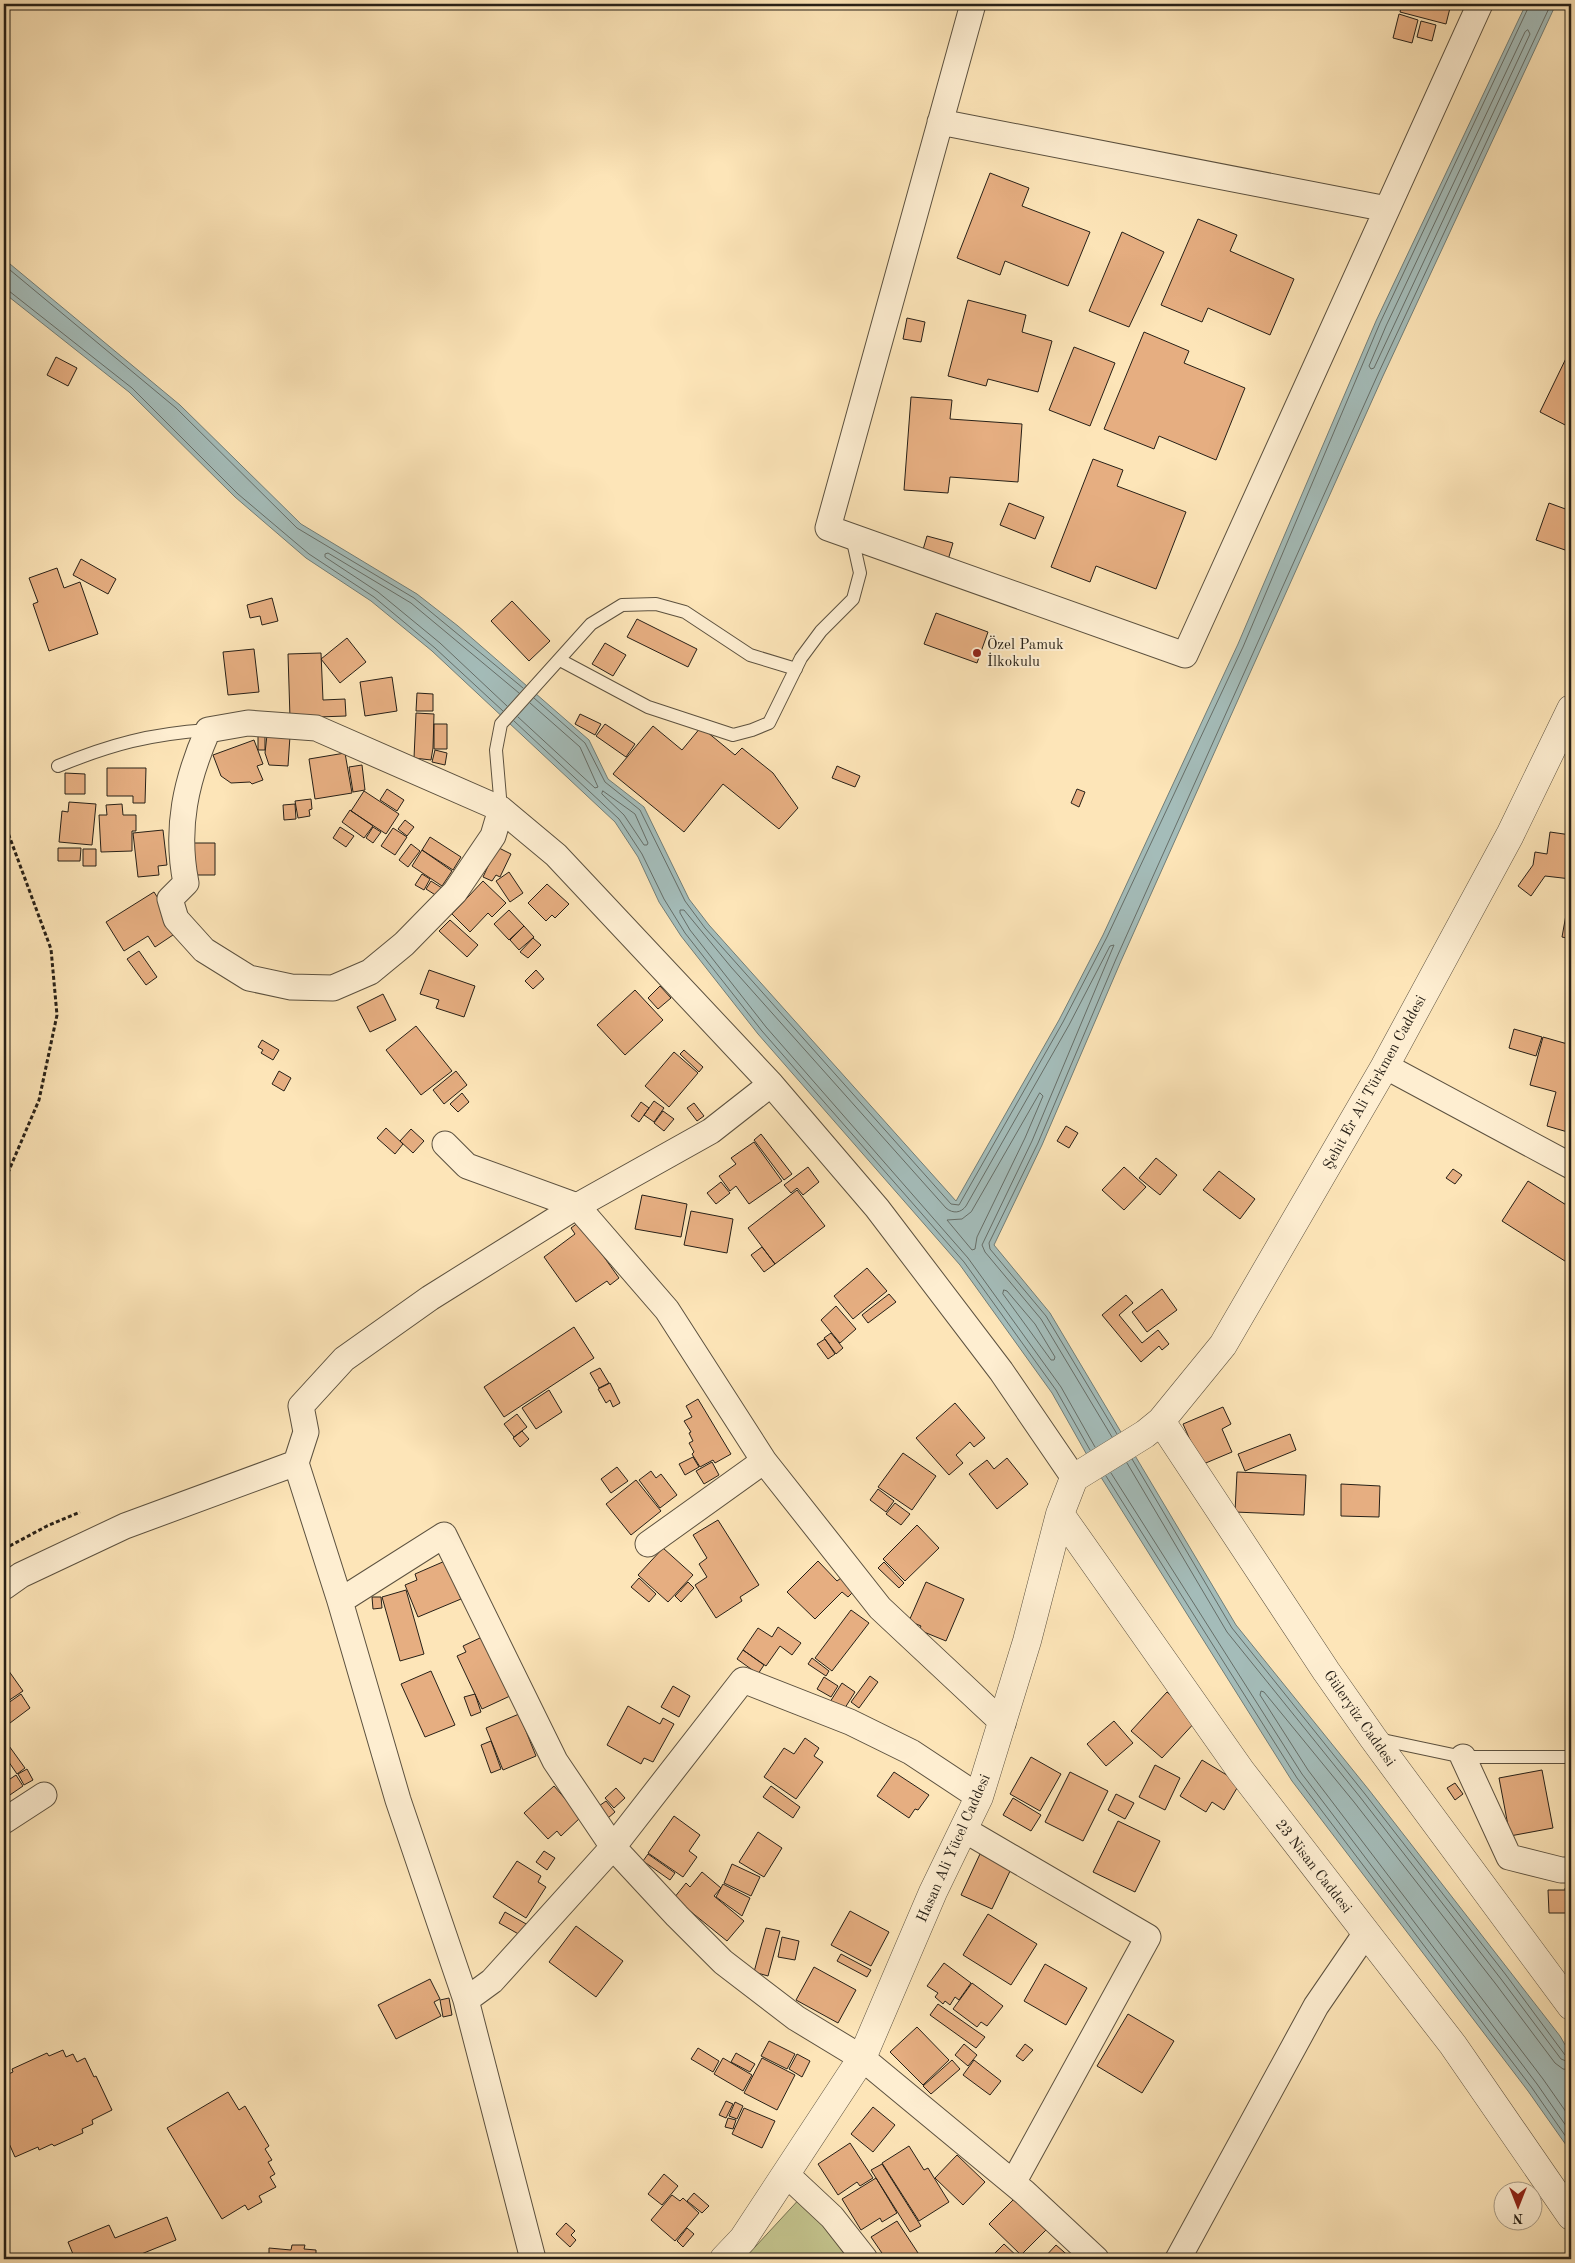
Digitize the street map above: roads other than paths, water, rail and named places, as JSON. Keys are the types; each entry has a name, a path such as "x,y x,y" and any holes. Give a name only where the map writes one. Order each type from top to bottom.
{"street":[{"path":"973,4 828,528 1185,654 1480,4"},
{"path":"940,122 1387,209"},
{"name":"Şehit Er Ali Türkmen Caddesi","path":"1154,1428 1223,1345 1385,1066 1510,835 1571,709"},
{"path":"501,809 493,836 455,892 404,944 370,972 334,988 291,987 249,978 204,950 176,919 170,899 186,883 182,861 183,809 193,764 208,730 248,723 316,728 501,809 556,855 771,1084 877,1208 1001,1371 1074,1478 1154,1428"},
{"path":"1385,1066 1571,1166"},
{"path":"532,2259 466,2000 398,1800 340,1601 296,1463 306,1432 301,1406 344,1359 430,1298 577,1206 710,1131 771,1084"},
{"path":"445,1144 467,1166 577,1206 667,1310 764,1461 880,1608 1003,1723"},
{"name":"Güleryüz Caddesi","path":"1154,1428 1373,1738 1571,2006"},
{"path":"648,1544 764,1461"},
{"path":"4,1587 21,1575 126,1526 296,1463"},
{"name":"Hasan Ali Yücel Caddesi","path":"724,2259 743,2239 862,2058 933,1892 979,1797 1027,1641 1060,1514 1074,1478"},
{"name":"23 Nisan Caddesi","path":"1060,1514 1241,1771 1452,2045 1571,2216"},
{"path":"340,1601 444,1535 555,1761 613,1847 723,1962 796,2018 862,2058 1012,2182 1096,2259"},
{"path":"466,2000 492,1981 613,1847 743,1680 850,1722 902,1748 979,1797"},
{"path":"1463,1757 1509,1858 1561,1870 1571,1870"},
{"path":"4,1821 44,1795"},
{"path":"963,1829 1148,1936 1012,2182"},
{"path":"1178,2259 1316,2006 1366,1933"},
{"path":"786,2174 832,2217 865,2259"}],"lane":[{"path":"560,660 648,707 733,735 752,730 769,722 796,669 821,631 853,599 860,573 852,537"},
{"path":"501,809 496,750 501,724 591,624 622,605 656,604 685,612 750,655 796,669"},
{"path":"58,766 102,748 129,741 182,732 208,730"},
{"path":"1373,1738 1463,1757 1571,1757"}],"water":[{"path":"1526,4 1556,4 1383,376 1121,961 1042,1145 994,1245 1050,1313 1236,1625 1369,1790 1560,2036 1571,2055 1571,2152 1528,2091 1292,1781 1087,1455 1052,1393 960,1265 758,1034 681,936 659,902 638,857 615,822 432,651 371,601 306,558 235,497 129,392 4,293 4,259 180,405 301,524 417,594 458,626 589,740 608,779 644,807 689,899 709,925 956,1201 1059,1020 1103,935 1238,644 1376,321"}],"place":[{"name":"Özel Pamuk İlkokulu","path":"977,653"}]}
